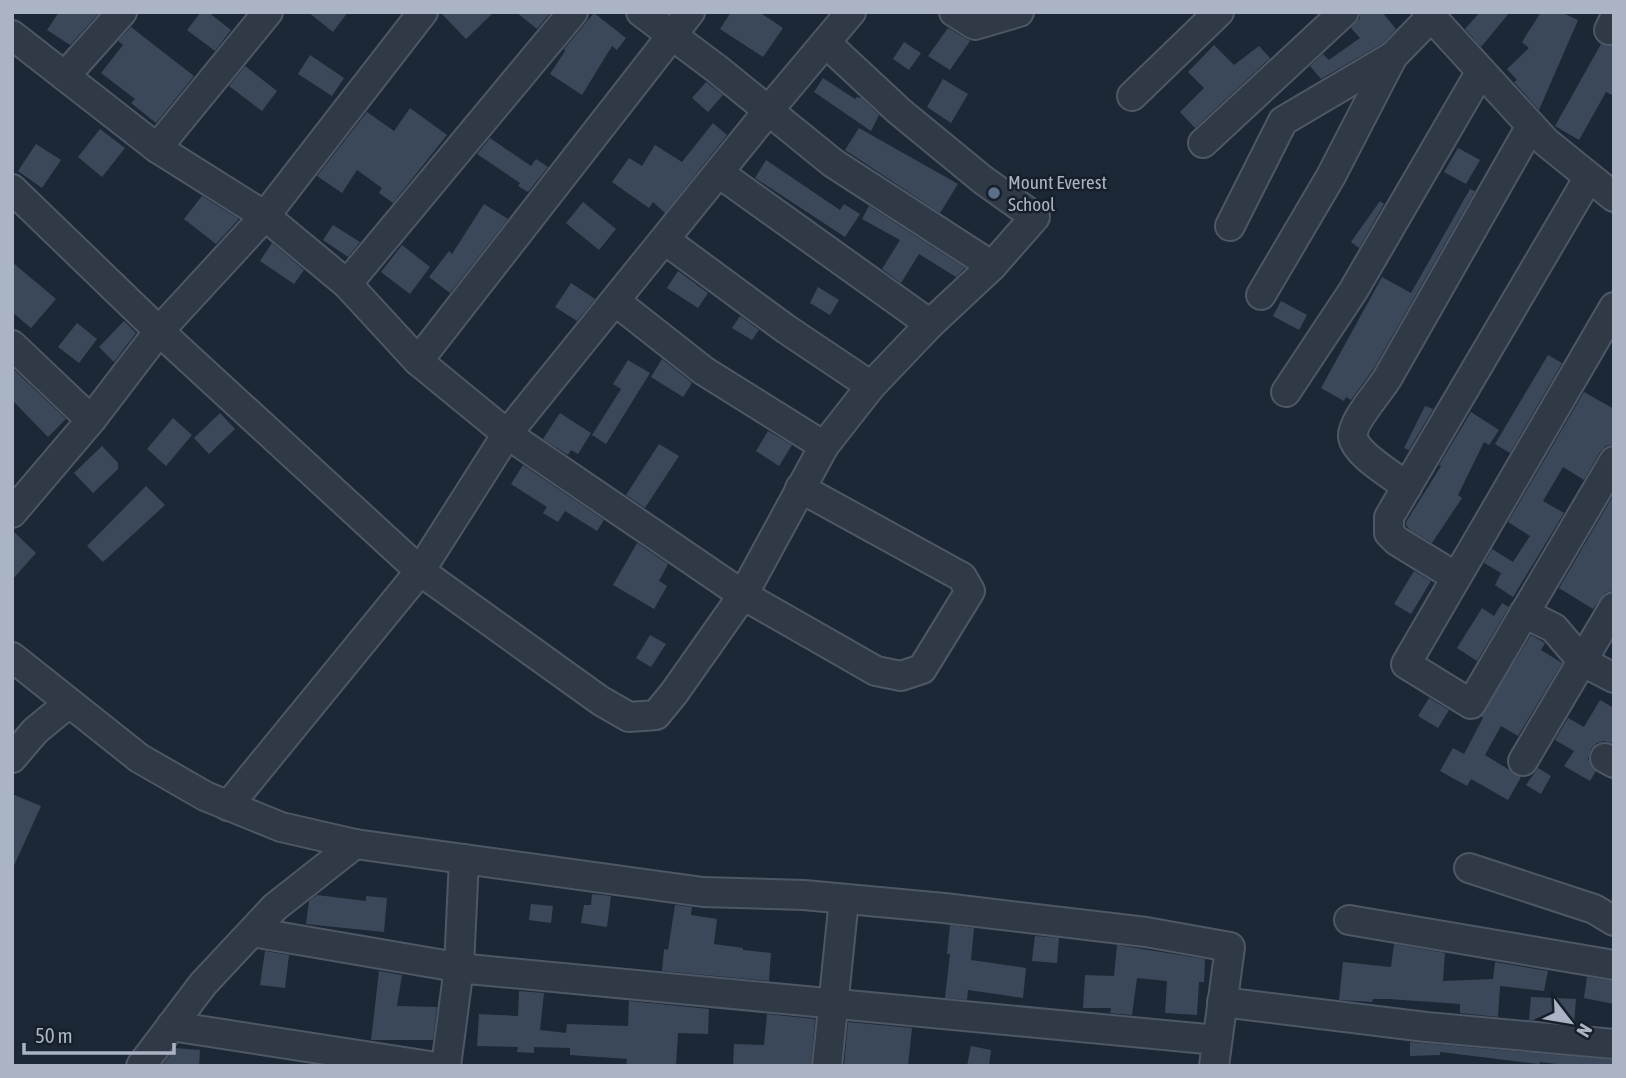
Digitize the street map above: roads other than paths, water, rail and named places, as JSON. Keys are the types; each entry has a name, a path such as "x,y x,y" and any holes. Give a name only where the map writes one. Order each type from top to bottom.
{"street":[{"path":"65,76 122,12"},
{"path":"157,148 268,12"},
{"path":"12,513 91,420 159,331 265,216 424,12"},
{"path":"347,284 573,12"},
{"path":"641,12 833,163 992,266"},
{"path":"418,361 690,12"},
{"path":"228,806 420,571 507,434 851,12"},
{"path":"954,12 975,25 1019,12"},
{"path":"1132,96 1219,12"},
{"path":"1203,143 1344,12"},
{"path":"1261,295 1331,176 1392,56 1429,15 1546,142 1614,197"},
{"path":"12,35 157,148 265,216 347,284 418,361 507,434 743,595 876,671 901,676 922,669 970,592 962,577 800,488"},
{"path":"12,189 159,331 420,571 601,701 629,717 656,715 743,595 824,446 871,386 930,324 992,266 1035,217 984,180 899,111 826,43"},
{"path":"1230,226 1283,121 1392,56"},
{"path":"1286,391 1353,291 1481,71"},
{"path":"1407,486 1362,454 1352,433 1385,382 1531,125"},
{"path":"719,173 930,324"},
{"path":"1456,577 1397,541 1390,533 1389,517 1589,177"},
{"path":"665,240 786,329 871,386"},
{"path":"615,301 704,371 824,446"},
{"path":"1614,307 1406,664 1471,704 1614,461"},
{"path":"12,345 91,420"},
{"path":"1523,761 1614,607"},
{"path":"1524,613 1554,628 1583,662 1614,678"},
{"path":"12,657 139,758 205,796 281,827 355,844 703,892 844,899 1054,920 1230,947 1215,1053 833,1004 464,968 252,932"},
{"path":"12,758 35,731 69,703"},
{"path":"141,1066 203,984 275,907 355,844"},
{"path":"458,1066 470,860"},
{"path":"1469,868 1594,909 1614,921"},
{"path":"827,1066 844,899"},
{"path":"1349,920 1614,965"},
{"path":"446,1066 464,968"},
{"path":"1222,1002 1426,1027 1614,1044"},
{"path":"171,1026 430,1066"}],"place":[{"name":"Mount Everest School","path":"994,193"}]}
